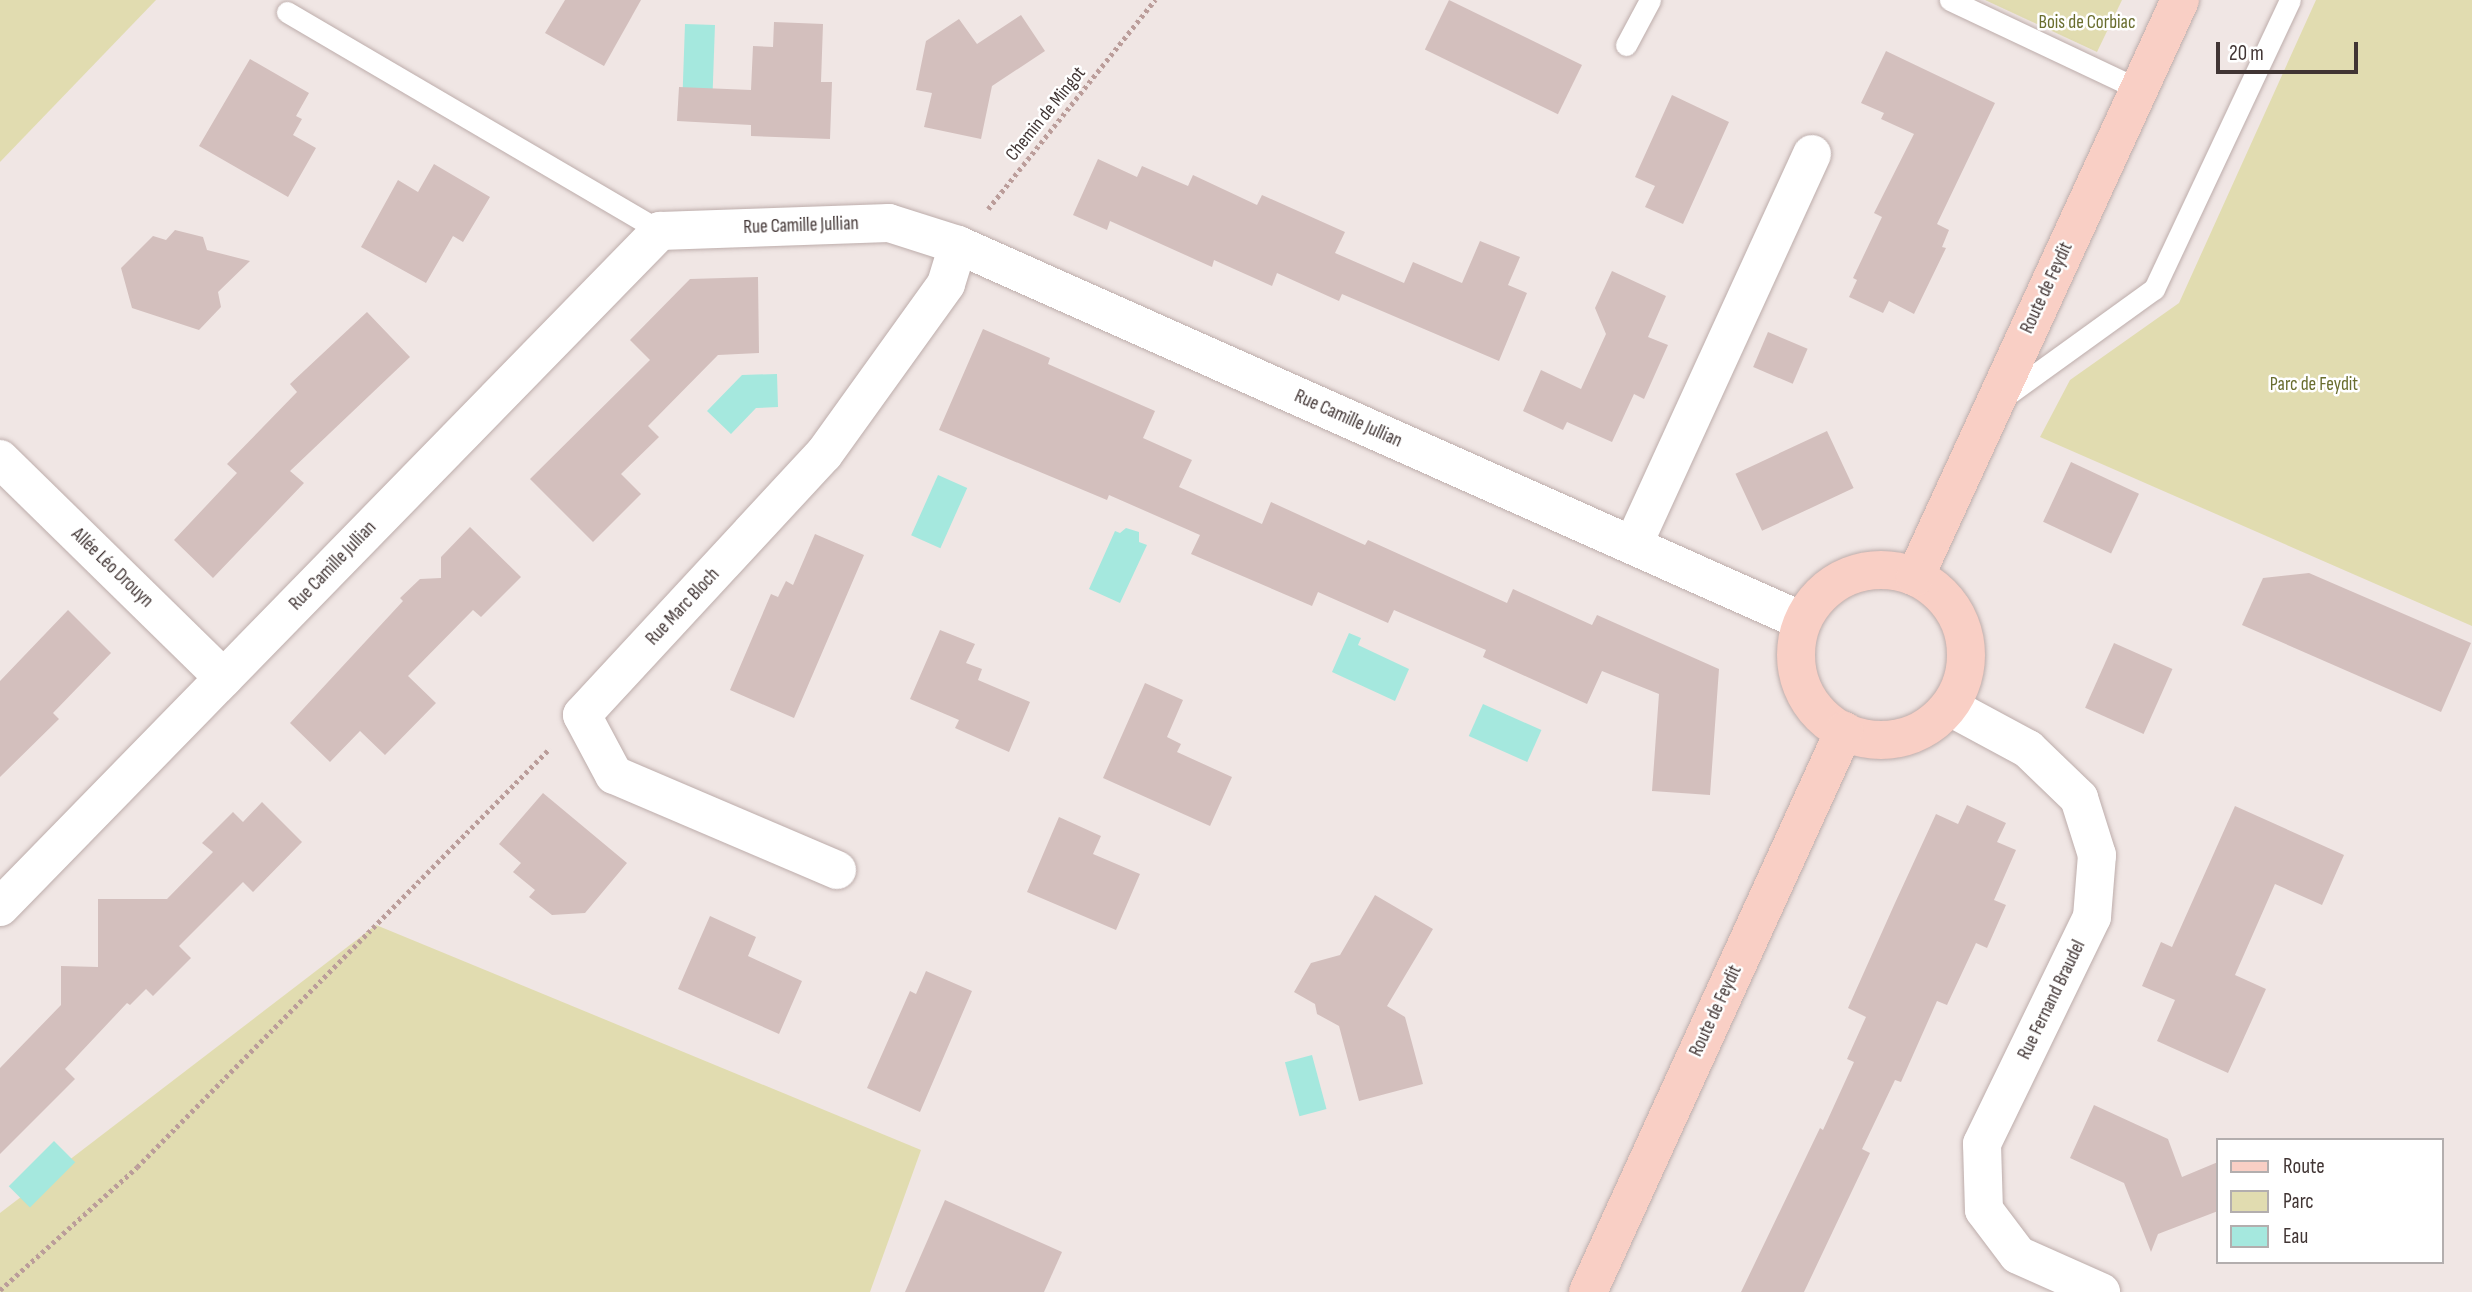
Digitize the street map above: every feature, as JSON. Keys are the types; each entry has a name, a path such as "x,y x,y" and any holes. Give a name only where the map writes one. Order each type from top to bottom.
{"street":[{"name":"Route de Feydit","path":"1915,577 2180,0"},
{"path":"1633,545 1812,153"},
{"name":"Rue Camille Jullian","path":"0,907 660,231 889,223 958,245 1802,621"},
{"name":"Rue Marc Bloch","path":"582,715 824,454 946,284 958,245"},
{"name":"Allée Léo Drouyn","path":"0,458 224,678"},
{"path":"1870,570 1893,570 1915,577 1940,592 1958,618 1967,647 1964,678 1950,706 1928,727 1900,738 1870,740 1844,731 1817,711 1801,683 1796,652 1802,621 1813,602 1829,587 1849,575 1870,570"},
{"name":"Rue Fernand Braudel","path":"1950,706 2028,749 2079,798 2098,855 2092,917 1982,1144 1984,1209 2018,1255 2101,1292"},
{"path":"582,715 614,775 837,870"},
{"name":"Route de Feydit","path":"1588,1292 1844,731"}],"lane":[{"path":"1626,45 1650,0"},
{"path":"1950,0 2138,89"},
{"path":"1993,405 2154,289 2290,0"},
{"path":"287,12 660,231"}],"path":[{"name":"Chemin de Mingot","path":"958,245 1155,0"},
{"path":"0,1290 137,1167 582,715"}],"green space":[{"path":"0,0 156,0 0,162"},
{"name":"Bois de Corbiac","path":"1985,0 2122,0 2097,52"},
{"name":"Parc de Feydit","path":"2316,0 2472,0 2472,626 2040,437 2070,380 2179,303"},
{"path":"376,925 921,1150 870,1292 0,1292 0,1213"}],"water":[{"path":"685,24 715,25 713,90 683,89"},
{"path":"777,374 778,407 756,408 731,434 707,411 742,375"},
{"path":"938,475 967,488 940,548 911,535"},
{"path":"1126,528 1139,532 1139,542 1147,545 1120,603 1089,589 1115,531 1120,533"},
{"path":"1349,633 1361,638 1358,645 1409,669 1395,701 1332,672"},
{"path":"1483,704 1541,730 1527,762 1469,736"},
{"path":"1312,1055 1326,1109 1299,1116 1285,1062"},
{"path":"54,1141 75,1162 30,1207 9,1186"}],"building":[{"path":"565,0 641,0 604,66 545,33"},
{"path":"1449,0 1582,65 1558,114 1425,49"},
{"path":"1021,15 1045,51 992,86 981,139 924,127 932,93 916,90 926,41 959,19 977,44"},
{"path":"774,22 823,24 821,82 832,82 830,139 751,136 751,125 677,121 679,87 751,90 753,46 773,47"},
{"path":"1886,51 1995,103 1937,224 1949,230 1942,247 1946,248 1914,314 1889,301 1883,313 1849,297 1857,280 1853,278 1882,217 1874,213 1914,134 1881,119 1884,113 1861,103"},
{"path":"250,59 309,93 296,116 302,119 293,135 316,148 288,197 199,146"},
{"path":"1672,95 1729,122 1683,224 1645,207 1655,186 1635,177"},
{"path":"1098,159 1137,177 1142,166 1188,186 1193,175 1257,205 1262,195 1345,232 1335,253 1404,283 1413,262 1462,283 1480,241 1520,257 1508,285 1527,293 1499,361 1342,294 1339,301 1277,273 1272,286 1214,260 1212,267 1110,221 1107,230 1073,215"},
{"path":"434,164 490,197 463,242 453,236 426,283 361,247 398,180 418,192"},
{"path":"175,230 203,237 207,250 250,261 218,292 221,307 199,330 132,308 121,268 153,236 166,240"},
{"path":"1612,271 1666,296 1648,337 1668,345 1644,399 1634,394 1612,442 1567,422 1563,430 1523,411 1541,370 1581,389 1606,334 1595,308"},
{"path":"758,277 759,353 718,355 648,426 659,437 621,474 641,494 593,542 530,479 650,360 630,340 690,279"},
{"path":"367,312 410,357 290,471 304,483 213,578 174,540 237,473 227,464 297,392 290,384"},
{"path":"983,329 1050,358 1048,364 1155,411 1143,438 1192,460 1179,487 1262,524 1271,502 1365,545 1368,540 1507,603 1513,589 1592,625 1597,615 1719,669 1710,795 1652,791 1659,694 1602,671 1587,704 1483,657 1486,650 1394,610 1388,623 1318,592 1312,606 1191,554 1200,535 1109,495 1107,500 939,430"},
{"path":"1768,332 1808,349 1793,384 1753,367"},
{"path":"1827,431 1854,488 1762,531 1735,474"},
{"path":"2071,462 2139,494 2111,554 2043,522"},
{"path":"470,527 521,577 481,617 473,610 408,676 436,703 385,755 360,731 330,762 290,723 403,601 400,598 420,579 441,578 441,557"},
{"path":"815,534 864,555 794,718 730,690 771,594 778,597 786,581 793,585"},
{"path":"2309,573 2471,643 2441,712 2242,625 2263,578"},
{"path":"68,610 111,653 53,713 59,719 0,777 0,681"},
{"path":"940,630 975,644 966,663 982,669 978,680 1030,702 1009,752 955,728 959,720 910,699"},
{"path":"2114,643 2172,669 2144,734 2085,708"},
{"path":"1145,683 1183,700 1167,737 1181,744 1177,752 1232,777 1210,826 1103,778"},
{"path":"543,793 627,863 585,913 552,915 529,897 535,890 513,872 521,863 499,844"},
{"path":"262,802 302,842 253,892 243,882 179,946 191,958 153,996 146,989 130,1005 127,1003 65,1069 75,1079 0,1154 0,1068 61,1005 61,966 98,967 98,899 167,899 213,852 202,843 233,812 243,822"},
{"path":"1967,805 2006,823 1997,842 2016,850 1994,900 2006,905 1987,948 1976,943 1947,1005 1937,1001 1901,1082 1895,1080 1862,1149 1870,1153 1804,1292 1741,1292 1820,1128 1823,1130 1854,1062 1847,1059 1866,1017 1848,1008 1936,814 1958,824"},
{"path":"2235,806 2344,855 2322,905 2275,884 2235,975 2266,989 2228,1073 2157,1041 2175,1000 2142,986 2161,942 2172,947"},
{"path":"1059,817 1101,836 1093,854 1140,874 1116,930 1027,892"},
{"path":"1375,895 1433,929 1387,1006 1405,1017 1423,1084 1359,1101 1339,1026 1317,1014 1315,1004 1294,992 1311,963 1340,955"},
{"path":"710,916 756,937 748,956 802,981 779,1034 678,989"},
{"path":"926,971 972,991 920,1112 867,1088 910,991 916,994"},
{"path":"2094,1105 2168,1139 2182,1177 2216,1163 2216,1212 2158,1234 2151,1252 2124,1183 2070,1158"},
{"path":"945,1200 1062,1252 1044,1292 905,1292"}]}
